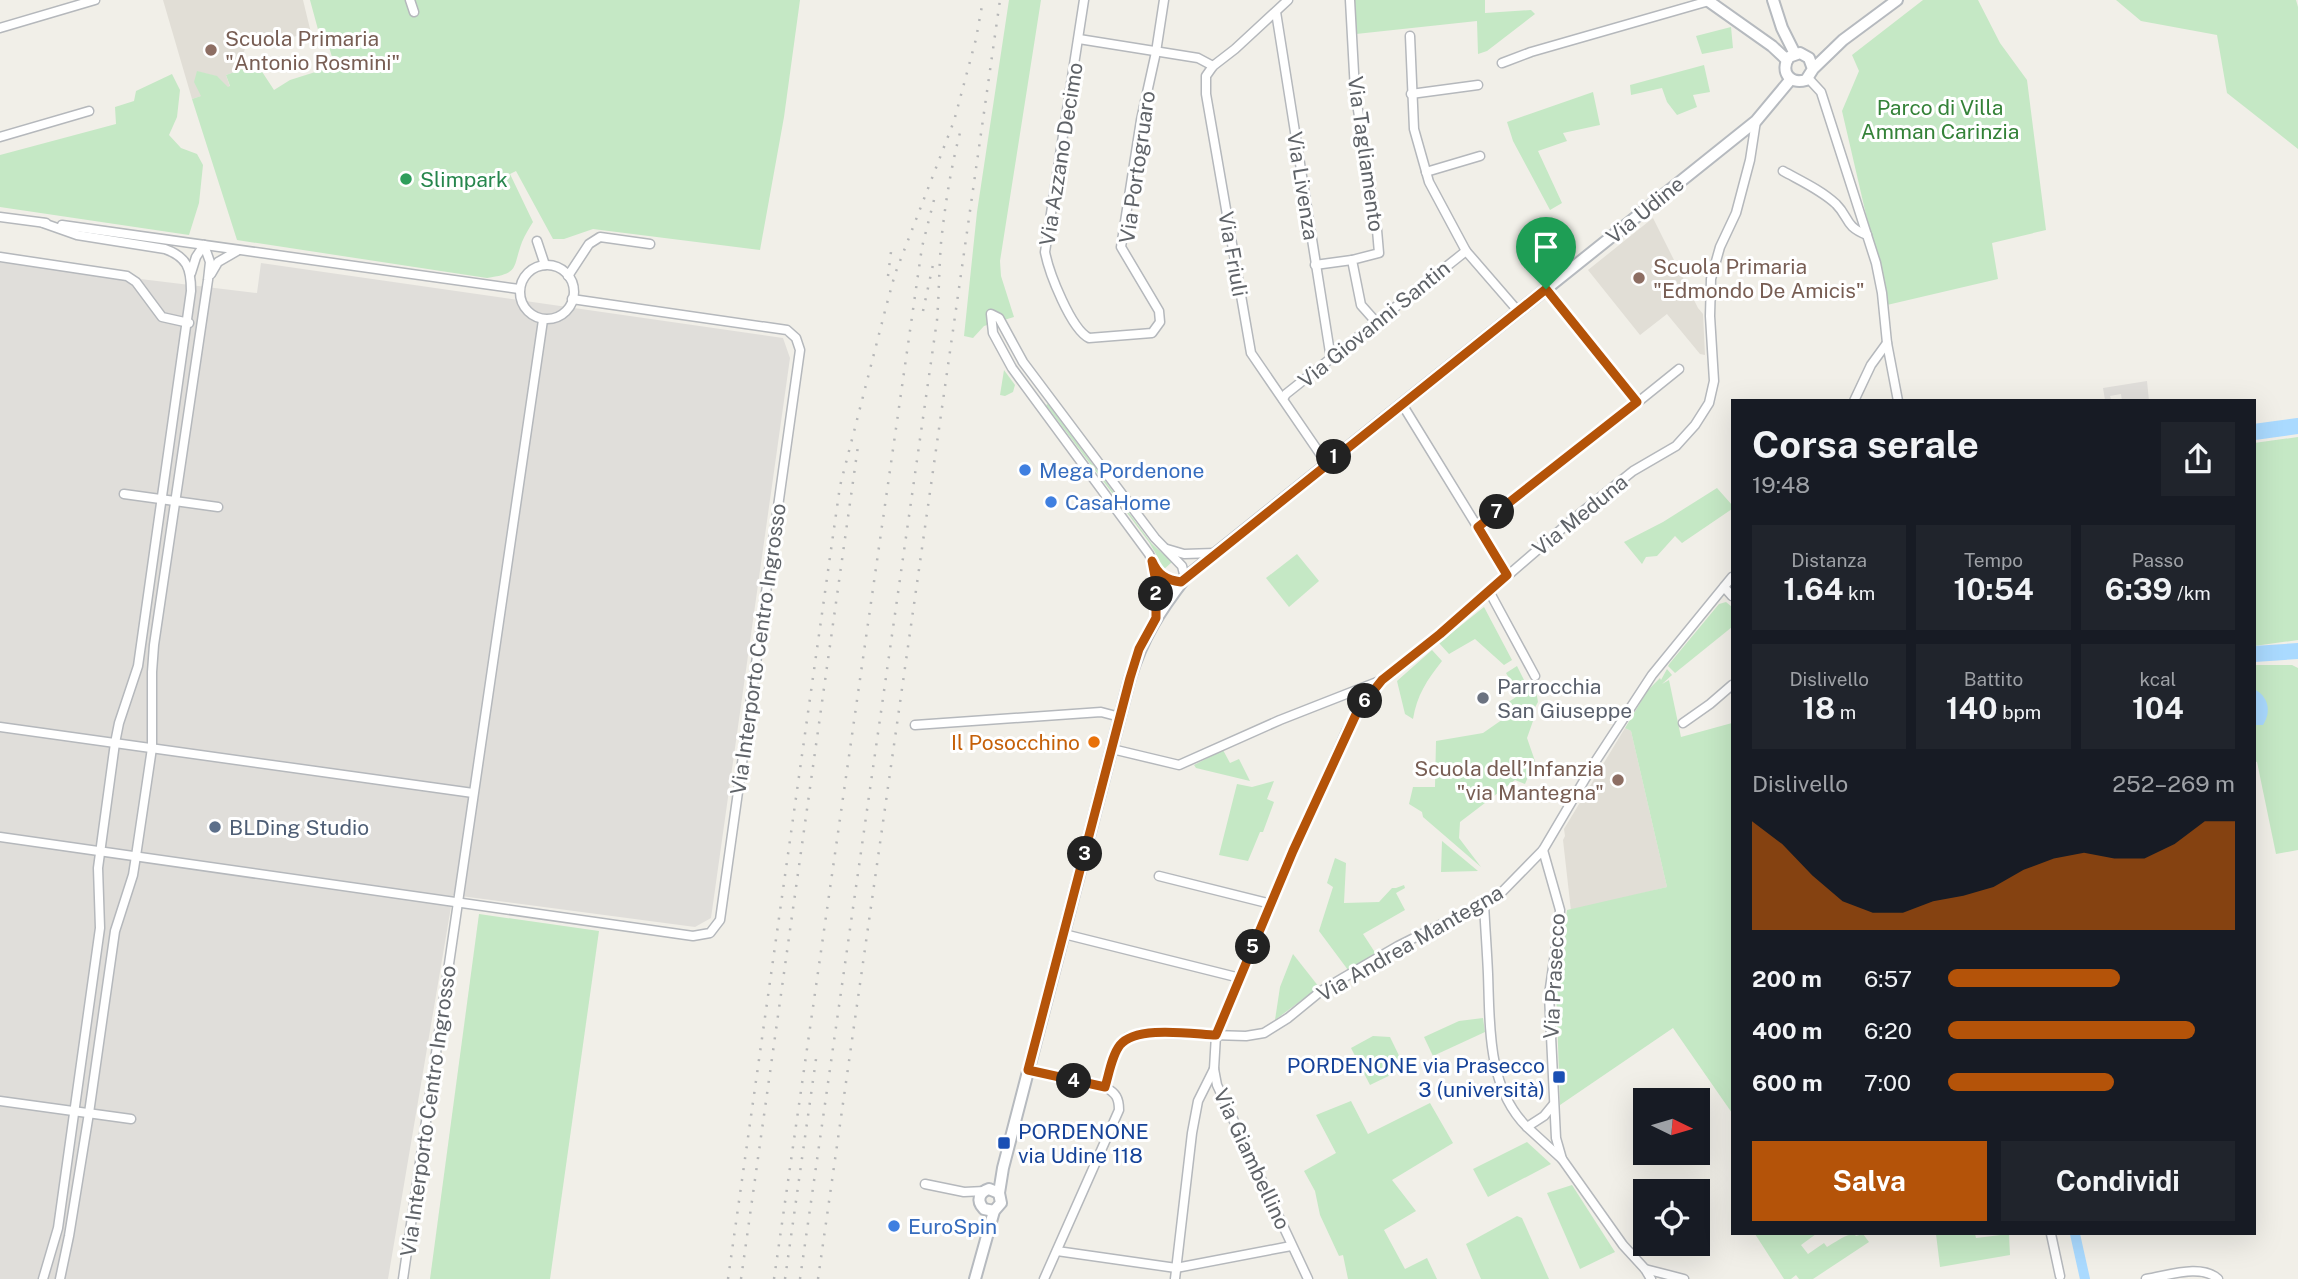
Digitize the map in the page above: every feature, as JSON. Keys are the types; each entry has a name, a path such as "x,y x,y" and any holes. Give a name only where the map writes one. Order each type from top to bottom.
{"main road":[{"path":"1773,0 1791,57 1785,71 1791,79 1800,82 1811,74 1843,40"},
{"path":"1809,58 1843,40 1897,0"},
{"path":"1708,1 1791,57 1804,54 1809,58 1811,74"},
{"name":"Via Udine","path":"991,1191 1003,1168 1139,649 1156,618 1183,580 1756,121 1791,79"},
{"path":"975,1279 986,1237 987,1208 979,1198 991,1191 1001,1203 987,1208"}],"street":[{"path":"0,28 95,0"},
{"path":"410,0 414,12"},
{"name":"Via Azzano Decimo","path":"1084,0 1045,252 1048,269 1062,299 1081,332 1089,338"},
{"name":"Via Portogruaro","path":"1089,338 1152,333 1160,322 1159,311 1121,247 1164,0"},
{"path":"1079,39 1198,58 1213,66 1236,49 1289,0"},
{"name":"Via Tagliamento","path":"1350,0 1355,91 1378,242 1378,253 1352,260 1361,305 1377,323"},
{"path":"1502,63 1531,52 1708,1"},
{"name":"Via Livenza","path":"1276,12 1331,359"},
{"path":"1410,36 1414,129 1426,172 1466,251 1518,311"},
{"name":"Via Friuli","path":"1213,66 1206,76 1206,94 1247,339 1251,353 1326,464"},
{"path":"1811,74 1821,92 1867,234 1882,293 1887,343 1898,399"},
{"path":"1411,94 1478,85"},
{"path":"0,137 89,111"},
{"name":"Via Meduna","path":"1112,749 1179,765 1280,720 1382,680 1633,471 1676,446 1703,415 1709,403 1714,381 1711,279 1720,247 1736,213 1750,160 1756,121"},
{"path":"1426,172 1480,156"},
{"path":"1783,171 1838,205 1852,229 1867,234"},
{"path":"0,217 519,289"},
{"path":"43,223 77,234 165,249 178,254 191,273"},
{"path":"568,276 589,244 600,237 650,244"},
{"path":"537,241 545,265"},
{"path":"43,1279 58,1228 100,928 98,868 115,743 138,666 187,323 191,273 196,257 204,245"},
{"path":"60,1279 89,1113 115,931 133,875 152,748 152,672 208,280 210,262 204,245"},
{"path":"208,280 218,262 239,250"},
{"name":"Via Giovanni Santin","path":"1283,399 1466,251"},
{"path":"0,257 127,276 135,282 162,317 200,324"},
{"path":"1315,265 1352,260"},
{"path":"545,265 554,266 568,276 572,283 572,299 562,314 543,320 529,313 523,306 519,289 528,272 545,265"},
{"path":"1546,289 1637,402"},
{"name":"Via Interporto Centro Ingrosso","path":"0,837 693,936 710,933 720,920 800,350 796,338 787,330 572,299"},
{"path":"991,314 999,318 1023,362 1048,396 1162,546 1182,566 1183,580 1164,578 1156,571 1149,554 1012,368 993,333 991,314"},
{"name":"Via Interporto Centro Ingrosso","path":"403,1279 543,320"},
{"path":"1855,399 1871,365 1887,343"},
{"path":"1478,527 1679,369"},
{"path":"1038,403 1048,396"},
{"path":"1402,404 1507,575"},
{"path":"124,494 218,507"},
{"path":"1162,546 1184,554 1215,553"},
{"path":"1152,561 1156,582 1156,618"},
{"name":"Via Andrea Mantegna","path":"1105,1087 1118,1046 1128,1037 1145,1033 1246,1036 1264,1032 1288,1018 1321,992 1398,946 1498,896 1543,850 1595,762 1652,675 1731,578"},
{"path":"1724,587 1731,595"},
{"path":"1489,591 1535,676"},
{"name":"Via Giambellino","path":"1308,1279 1217,1085 1214,1069 1216,1035 1346,732 1358,710 1382,680"},
{"path":"1683,723 1731,686"},
{"path":"915,725 1101,712 1120,717"},
{"path":"0,727 473,793"},
{"name":"Via Prasecco","path":"1543,850 1560,910 1549,995 1556,1138 1562,1159 1623,1245 1651,1279"},
{"path":"1159,876 1271,904"},
{"name":"Via Prasecco","path":"1484,903 1492,1048 1496,1068 1515,1115 1551,1152 1562,1159"},
{"path":"1064,934 1240,978"},
{"path":"1175,1279 1192,1133 1198,1101 1214,1069"},
{"path":"1028,1070 1105,1087 1119,1098 1119,1110 1044,1279"},
{"path":"0,1101 131,1119"},
{"path":"1527,1127 1553,1105"},
{"path":"925,1184 964,1192 991,1191"},
{"path":"964,1192 987,1208"},
{"path":"2051,1235 2061,1278"},
{"path":"1057,1251 1176,1268 1292,1246"},
{"path":"1645,1269 1684,1279"},
{"path":"2146,1279 2196,1271 2210,1272 2218,1279"}],"shaded area":[{"name":"Scuola Primaria \"Antonio Rosmini\"","path":"163,0 303,0 311,33 274,41 272,33 247,40 244,52 249,67 226,75 230,87 192,99"},
{"name":"Scuola Primaria \"Edmondo De Amicis\"","path":"1653,218 1703,314 1705,355 1700,354 1667,314 1640,335 1588,270"},
{"path":"0,262 257,293 261,263 783,338 790,358 711,918 695,927 453,895 388,1279 0,1279"},
{"path":"2147,381 2149,399 2122,399 2121,394 2105,399 2103,388"},
{"name":"Scuola dell’Infanzia \"via Mantegna\"","path":"1625,728 1631,731 1667,887 1571,911 1564,829"}],"green space":[{"path":"310,0 800,0 784,117 760,250 593,229 564,239 553,239 516,171 510,174 533,222 522,242 513,268 510,272 498,276 487,278 237,240 192,99 201,96 194,82 197,71 217,76 228,87 230,86 226,75 257,64 274,90 290,80 328,68 332,57 329,47 323,48"},
{"path":"1009,0 1041,0 1000,261 1001,276 1014,317 984,326 973,338 964,336 977,212"},
{"path":"1352,0 1485,0 1485,13 1531,10 1535,14 1487,51 1478,54 1477,21 1356,34"},
{"name":"Parco di Villa Amman Carinzia","path":"1923,0 1978,0 2000,43 2027,80 2046,230 1992,243 1998,279 1887,305 1842,111 1859,71 1852,55"},
{"path":"2116,0 2296,0 2298,149 2227,93 2217,35 2141,21"},
{"path":"1731,27 1733,48 1702,54 1696,36"},
{"path":"1704,65 1710,92 1693,95 1697,107 1677,115 1667,102 1662,88 1631,95 1630,85"},
{"path":"172,74 180,90 177,117 169,135 181,148 197,154 203,165 199,203 189,235 0,207 0,155 116,124 115,107 134,101 136,91"},
{"path":"1593,92 1600,125 1563,133 1567,141 1538,151 1562,203 1550,210 1513,141 1507,122"},
{"path":"1004,370 1015,385 1013,392 1005,396 1000,395"},
{"path":"1048,404 1152,544 1172,562 1162,571 1149,542 1046,405"},
{"path":"2298,437 2298,640 2256,646 2256,443"},
{"path":"1717,488 1731,504 1731,510 1682,543 1675,536 1657,556 1646,557 1642,564 1624,542 1663,522"},
{"path":"1297,554 1319,581 1289,607 1266,578"},
{"path":"1726,602 1731,606 1731,628 1675,673 1668,666 1719,604"},
{"path":"1484,607 1512,660 1504,665 1475,639 1449,654 1439,643"},
{"path":"1432,650 1442,661 1423,688 1413,719 1405,714 1397,681"},
{"path":"2256,665 2292,665 2298,668 2298,850 2276,854 2257,762"},
{"path":"1517,666 1528,688 1535,685 1538,702 1529,718 1533,721 1527,738 1535,761 1525,784 1515,780 1460,822 1459,838 1481,867 1423,817 1422,812 1409,804 1413,787 1435,787 1436,741 1483,733 1506,717 1507,708 1504,705 1519,695 1506,673"},
{"path":"1667,669 1672,675 1662,684 1669,680 1681,737 1731,723 1731,1112 1673,1028 1560,1105 1556,985 1567,910 1667,887 1631,731 1625,728 1648,690 1660,678 1661,680"},
{"path":"1223,750 1230,763 1239,759 1250,781 1196,768 1194,765"},
{"path":"1274,781 1267,799 1274,802 1248,861 1219,855 1237,784 1252,787"},
{"path":"1442,841 1478,871 1441,872"},
{"path":"1335,858 1346,863 1344,903 1379,902 1392,888 1404,885 1405,888 1396,893 1405,910 1363,934 1376,954 1348,970 1319,931 1333,887 1327,883"},
{"path":"479,914 599,931 550,1279 430,1279"},
{"path":"1293,954 1319,987 1275,1020 1280,987"},
{"path":"1483,1018 1485,1032 1433,1056 1424,1037 1459,1021"},
{"path":"1373,1036 1390,1037 1405,1068 1370,1085 1351,1048"},
{"path":"1351,1101 1368,1134 1430,1103 1453,1143 1392,1180 1416,1211 1384,1230 1405,1269 1427,1258 1437,1279 1348,1279 1343,1255 1339,1256 1320,1215 1315,1191 1304,1171 1336,1153 1316,1115"},
{"path":"1527,1142 1551,1164 1488,1197 1473,1169"},
{"path":"1572,1185 1615,1252 1580,1269 1547,1193"},
{"path":"1517,1216 1522,1218 1549,1279 1481,1279 1466,1244"},
{"path":"1756,1235 1815,1235 1801,1245 1808,1254 1824,1243 1827,1247 1849,1235 1864,1235 1869,1242 1813,1279 1799,1279 1796,1275 1791,1279 1784,1279"},
{"path":"1936,1235 1975,1235 1976,1238 2009,1235 2010,1255 1940,1267"}],"water":[{"path":"2256,690 2267,704 2263,725 2256,725"}],"waterway":[{"path":"2256,432 2298,426"},
{"path":"2256,654 2298,651"},
{"path":"2075,1235 2085,1279"}],"railway":[{"path":"728,1279 840,486 895,274 954,121 976,39 983,0"},
{"path":"818,1279 1000,0"},
{"path":"800,1279 937,320 944,214 961,129"},
{"path":"774,1279 922,247 935,196"},
{"path":"888,276 892,244"},
{"path":"923,311 934,260"},
{"path":"741,1279 858,446"},
{"path":"785,1279 816,1059"}],"place":[{"name":"Scuola Primaria \"Antonio Rosmini\"","path":"211,50"},
{"name":"Slimpark","path":"406,179"},
{"name":"Scuola Primaria \"Edmondo De Amicis\"","path":"1639,278"},
{"name":"Mega Pordenone","path":"1025,470"},
{"name":"CasaHome","path":"1051,502"},
{"name":"Parrocchia San Giuseppe","path":"1483,698"},
{"name":"Il Posocchino","path":"1094,742"},
{"name":"Scuola dell’Infanzia \"via Mantegna\"","path":"1618,780"},
{"name":"BLDing Studio","path":"215,827"},
{"name":"PORDENONE via Prasecco 3 (università)","path":"1559,1077"},
{"name":"PORDENONE via Udine 118","path":"1004,1143"},
{"name":"EuroSpin","path":"894,1226"}],"route":[{"path":"1546,289 1637,402 1478,527 1507,575 1382,680 1358,710 1293,851 1216,1035 1145,1033 1128,1037 1118,1046 1105,1087 1028,1070 1130,678 1139,649 1156,618 1156,582 1152,561 1156,571 1164,578 1181,582 1546,289"}]}
